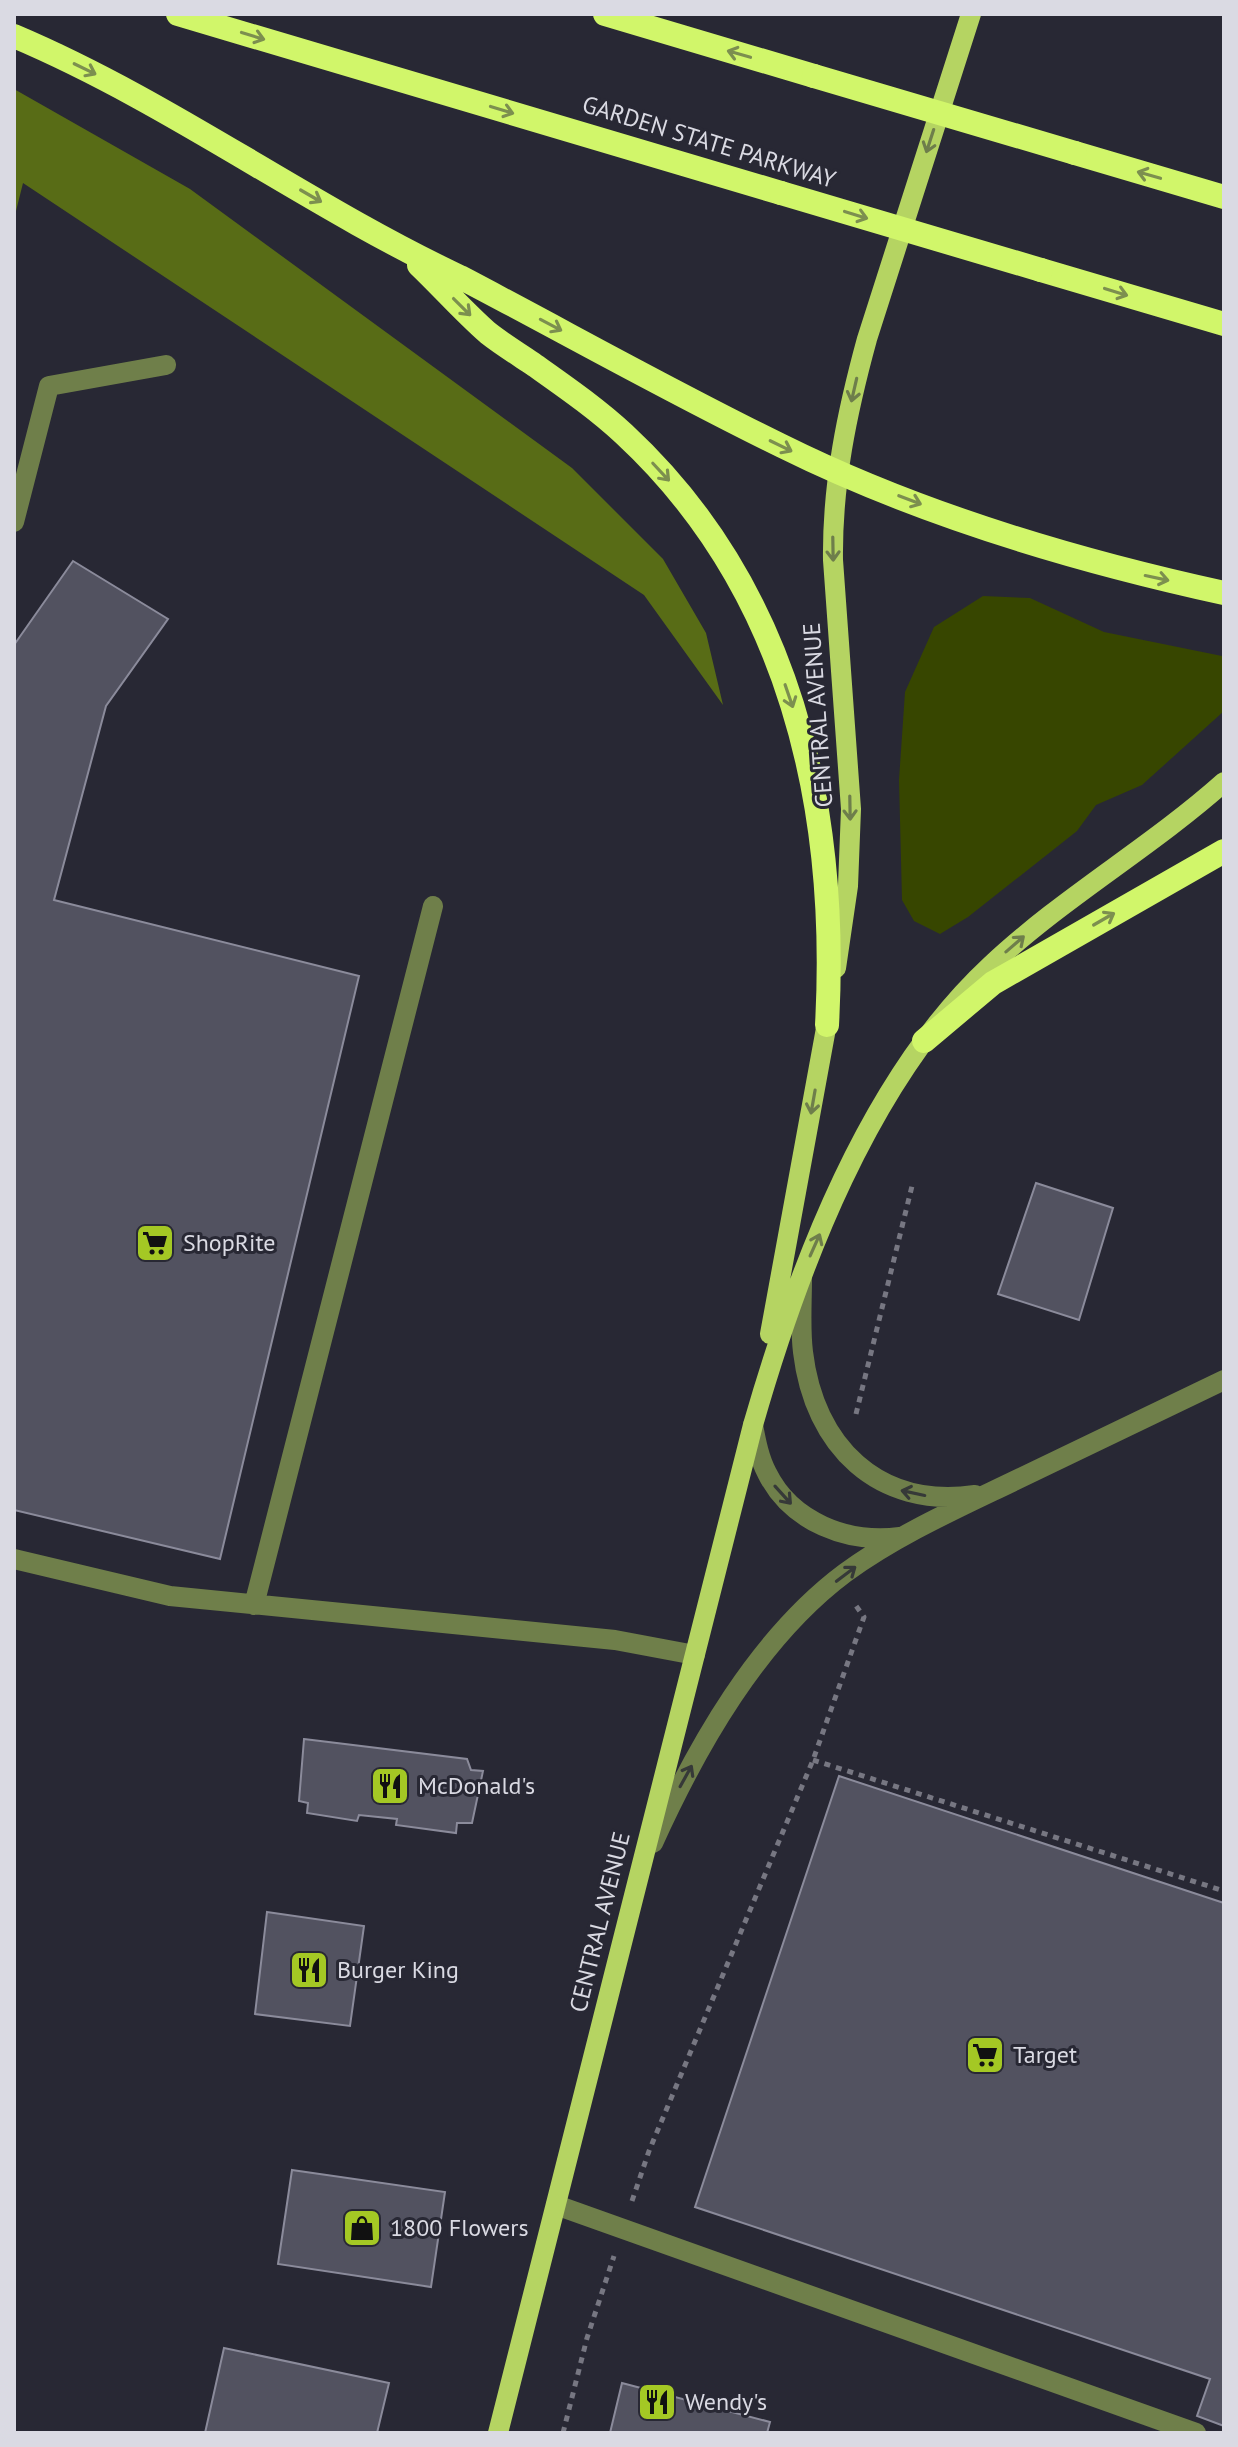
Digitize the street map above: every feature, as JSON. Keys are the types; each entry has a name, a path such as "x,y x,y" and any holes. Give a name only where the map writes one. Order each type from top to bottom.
{"highway":[{"name":"GARDEN STATE PARKWAY","path":"178,14 1224,324"},
{"path":"605,14 1224,197"},
{"path":"14,36 156,106 406,252 460,277 783,447 935,510 1072,556 1224,593"},
{"path":"406,252 489,334 568,388 623,433 700,517 735,570 779,665 811,774 828,899 827,1025"},
{"path":"924,1041 993,983 1224,851"}],"main road":[{"name":"CENTRAL AVENUE","path":"753,1425 827,1025 848,886 851,809 833,560 837,471 867,339 971,14"},
{"name":"CENTRAL AVENUE","path":"498,2433 753,1425 802,1273 868,1133 924,1041 967,988 1023,937 1224,782"}],"lane":[{"path":"14,522 49,386 166,365"},
{"path":"254,1605 433,906"},
{"path":"802,1273 803,1353 810,1388 821,1418 854,1463 875,1480 898,1490 941,1498 991,1492"},
{"path":"640,1872 680,1786 729,1701 791,1622 844,1574 906,1536 991,1492 1224,1380"},
{"path":"753,1425 758,1451 779,1493 818,1525 868,1538 906,1536"},
{"path":"14,1559 170,1596 615,1640 695,1655"},
{"path":"556,2205 1196,2433"}],"path":[{"path":"563,2433 587,2338 649,2151 813,1760 1224,1891"}],"green space":[{"path":"14,89 190,189 572,468 663,559 706,633 723,705 644,595 23,183 14,219"},
{"path":"983,596 1030,598 1104,632 1222,656 1224,711 1142,785 1096,805 1077,831 968,917 940,934 914,921 902,900 899,780 905,692 934,627"}],"building":[{"name":"ShopRite","path":"73,561 168,619 106,706 54,900 359,976 220,1559 14,1510 14,645"},
{"path":"1036,1183 1113,1208 1079,1320 998,1294"},
{"name":"McDonald's","path":"304,1739 467,1759 471,1770 483,1771 472,1823 457,1823 456,1833 396,1825 397,1819 359,1815 357,1821 307,1813 308,1803 299,1801"},
{"name":"Target","path":"839,1776 1224,1903 1224,2426 1197,2416 1210,2379 695,2207"},
{"name":"Burger King","path":"267,1912 364,1926 350,2026 255,2014"},
{"name":"1800 Flowers","path":"292,2170 445,2192 431,2287 278,2264"},
{"path":"224,2348 389,2383 377,2433 205,2433"},
{"name":"Wendy's","path":"622,2383 770,2422 767,2433 610,2433"}],"place":[{"name":"ShopRite","path":"155,1243"},
{"name":"McDonald's","path":"390,1786"},
{"name":"Burger King","path":"309,1970"},
{"name":"Target","path":"985,2055"},
{"name":"1800 Flowers","path":"362,2228"},
{"name":"Wendy's","path":"657,2402"}]}
